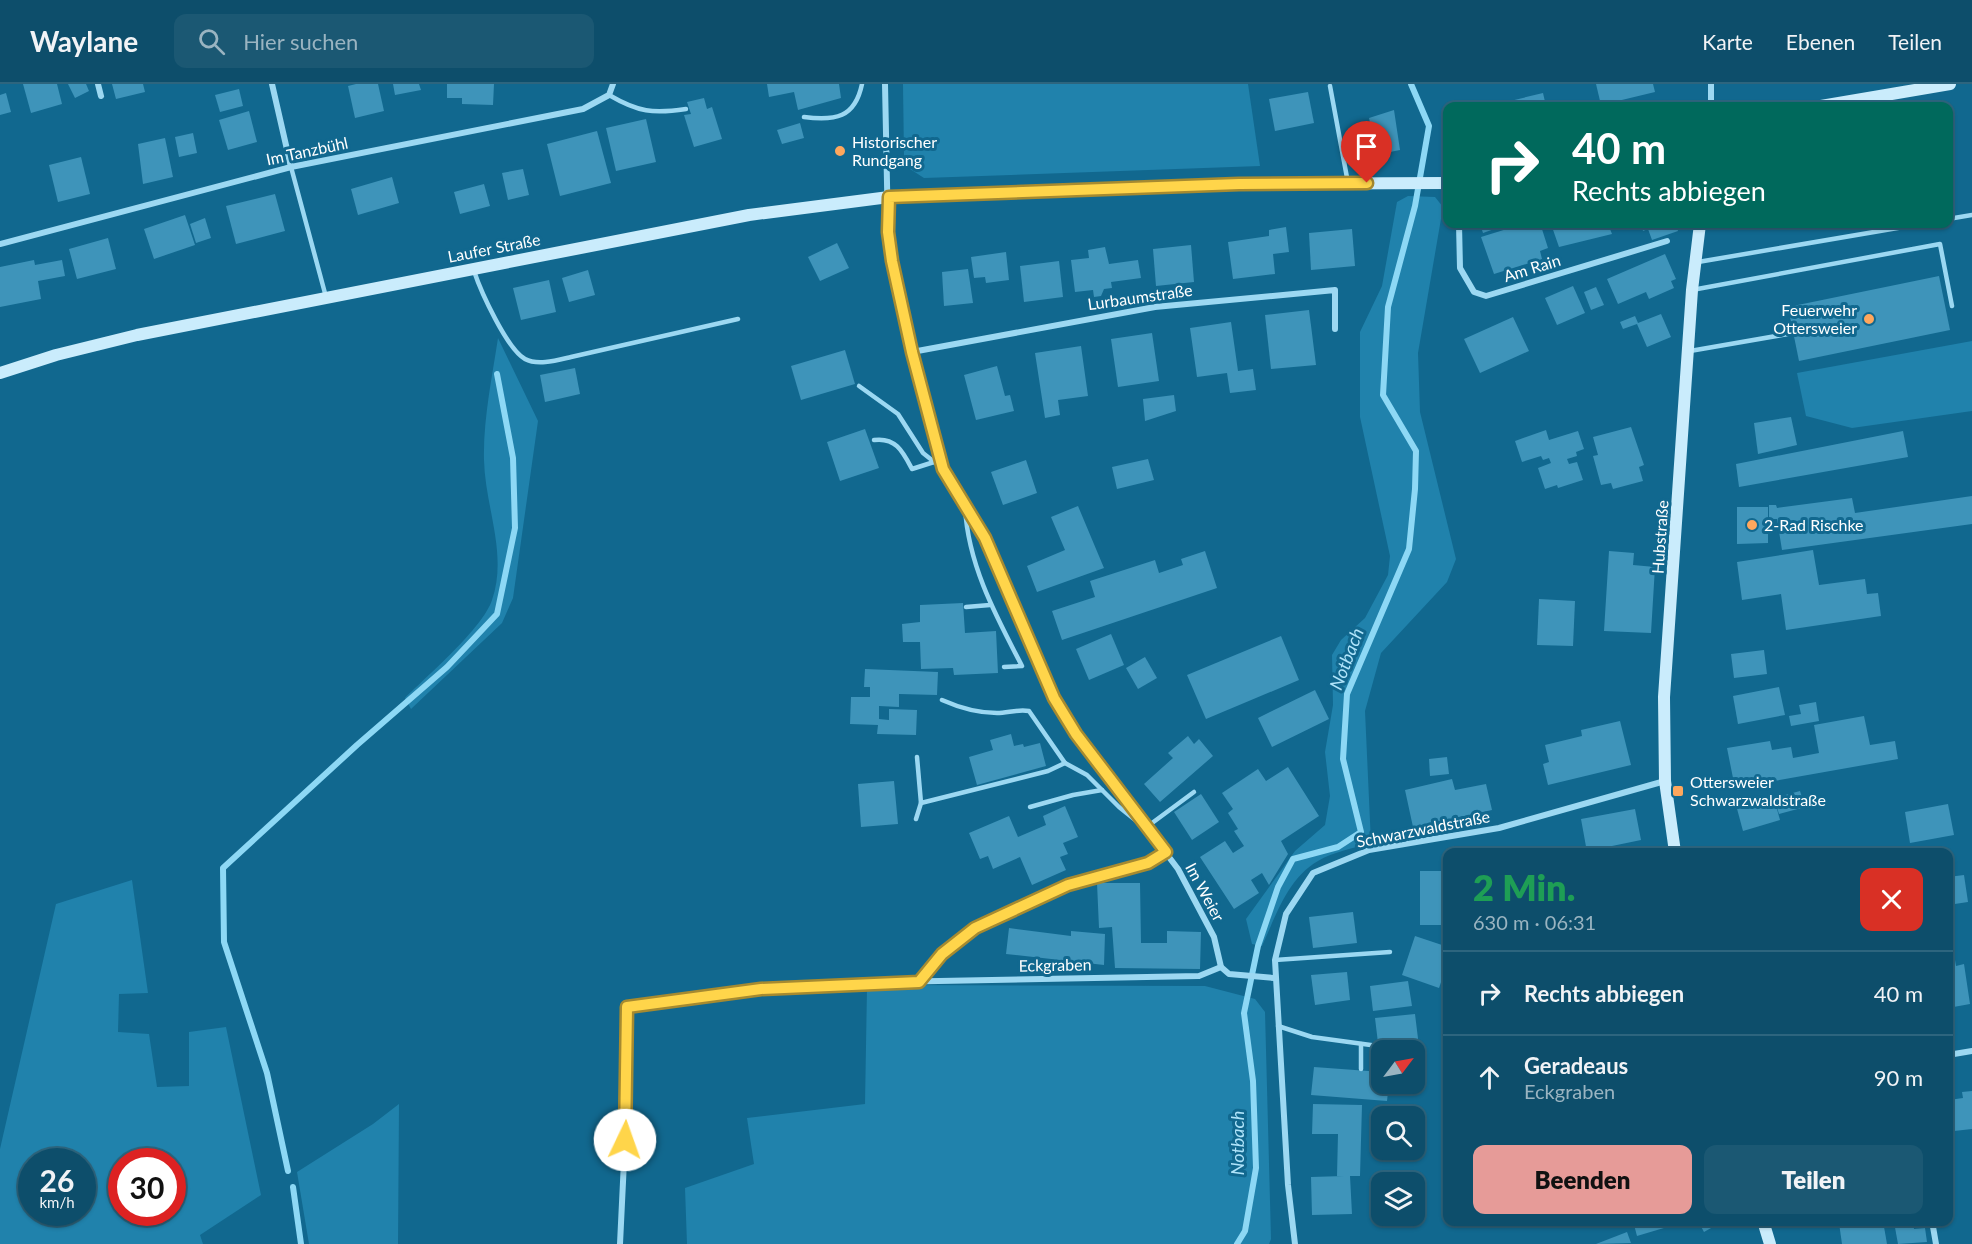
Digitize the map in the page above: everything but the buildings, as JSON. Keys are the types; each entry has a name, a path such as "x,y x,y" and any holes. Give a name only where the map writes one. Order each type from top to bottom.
{"main road":[{"path":"1844,102 1950,84"},
{"name":"Laufer Straße","path":"0,373 56,355 137,335 748,215 889,197 1239,184 1443,182"},
{"name":"Hubstraße","path":"1674,848 1665,781 1664,696 1690,351 1692,290 1699,228"},
{"path":"1765,1226 1770,1244"}],"street":[{"path":"98,84 101,96"},
{"path":"272,84 291,167"},
{"path":"609,94 613,84"},
{"path":"885,84 889,197"},
{"path":"1711,84 1711,102"},
{"name":"Im Tanzbühl","path":"0,244 291,167 583,110 609,94"},
{"name":"Im Weier","path":"889,197 888,232 892,261 912,352 943,469 985,538 1009,589 1054,698 1076,734 1156,836 1178,869 1214,937 1221,967"},
{"name":"Am Rain","path":"1459,228 1460,268 1474,292 1486,296 1667,241"},
{"name":"Lurbaumstraße","path":"912,352 1155,307 1335,290 1335,329"},
{"name":"Schwarzwaldstraße","path":"1295,1241 1288,1185 1274,978 1275,960 1286,914 1313,873 1369,850 1498,828 1665,781"},
{"path":"1221,967 1229,974 1274,978"},
{"name":"Eckgraben","path":"620,1244 627,1099 627,1007 761,989 886,982 1199,976 1221,967"},
{"path":"1953,1054 1972,1051"},
{"path":"1933,1226 1936,1244"},
{"path":"1289,1244 1295,1241"}],"lane":[{"path":"804,117 828,120 846,113 859,100 862,84"},
{"path":"1330,86 1348,183"},
{"path":"609,94 631,107 656,113 686,109"},
{"path":"291,167 326,297"},
{"path":"1953,218 1972,215"},
{"path":"1695,262 1897,228"},
{"path":"1692,290 1940,244 1952,306"},
{"path":"473,269 480,288 515,351 527,360 545,362 571,357 738,319"},
{"path":"1690,351 1788,334"},
{"path":"859,386 898,414 912,431 923,453 943,469"},
{"path":"874,440 893,442 902,450 912,469 934,462"},
{"path":"965,505 966,530 990,605 1022,666 1004,668"},
{"path":"966,607 990,605"},
{"path":"942,700 968,711 999,713 1018,709 1029,711 1065,763 1087,775 1156,836"},
{"path":"916,819 921,803 917,757"},
{"path":"921,803 1048,771 1065,763"},
{"path":"1030,807 1102,790"},
{"path":"1148,826 1194,792"},
{"path":"919,982 942,954 975,928 1068,885 1148,863 1166,852"},
{"path":"1275,960 1390,952"},
{"path":"1278,1026 1312,1037 1371,1045"},
{"path":"1361,1044 1361,1069"}],"shaded area":[{"path":"903,84 1248,84 1260,166 924,178 910,169 904,156"},
{"path":"1408,196 1435,197 1443,207 1418,353 1420,412 1456,559 1447,582 1381,653 1365,711 1371,843 1330,855 1307,869 1290,888 1262,946 1252,944 1246,919 1295,851 1325,825 1330,796 1325,752 1333,705 1332,655 1341,640 1365,618 1388,575 1390,556 1360,417 1360,332 1382,286 1397,202"},
{"path":"498,338 538,421 513,598 502,623 411,709 405,698 478,624 492,600 496,583 497,548 485,478 484,445 488,399"},
{"path":"1972,341 1972,411 1852,428 1806,416 1797,373"},
{"path":"132,880 148,993 119,994 118,1032 149,1034 157,1087 189,1086 189,1032 226,1027 261,1195 200,1235 203,1244 0,1244 0,1149 56,904"},
{"path":"894,985 1205,986 1255,999 1265,1012 1271,1239 1269,1244 687,1244 685,1188 754,1164 747,1118 865,1104 867,988"},
{"path":"399,1104 398,1244 309,1244 297,1172 373,1124"}],"waterway":[{"name":"Notbach","path":"1237,1244 1245,1231 1256,1168 1253,1081 1244,1013 1258,946 1278,887 1293,859 1338,847 1361,832 1343,759 1347,694 1409,549 1416,451 1383,395 1388,307 1415,206 1429,126 1411,84"},
{"path":"288,1171 267,1073 224,942 223,868 357,745 447,667 497,614 515,528 513,458 497,374"},
{"path":"293,1187 301,1244"}],"place":[{"name":"Historischer Rundgang","path":"840,151"},
{"name":"Feuerwehr Ottersweier","path":"1869,319"},
{"name":"2-Rad Rischke","path":"1752,525"},
{"name":"Ottersweier Schwarzwaldstraße","path":"1678,791"}],"route":[{"path":"625,1140 627,1007 761,989 919,982 942,954 975,928 1068,885 1148,863 1166,852 1076,734 1054,698 1009,589 985,538 943,469 912,352 892,261 888,232 889,197 1239,184 1367,183"}]}
